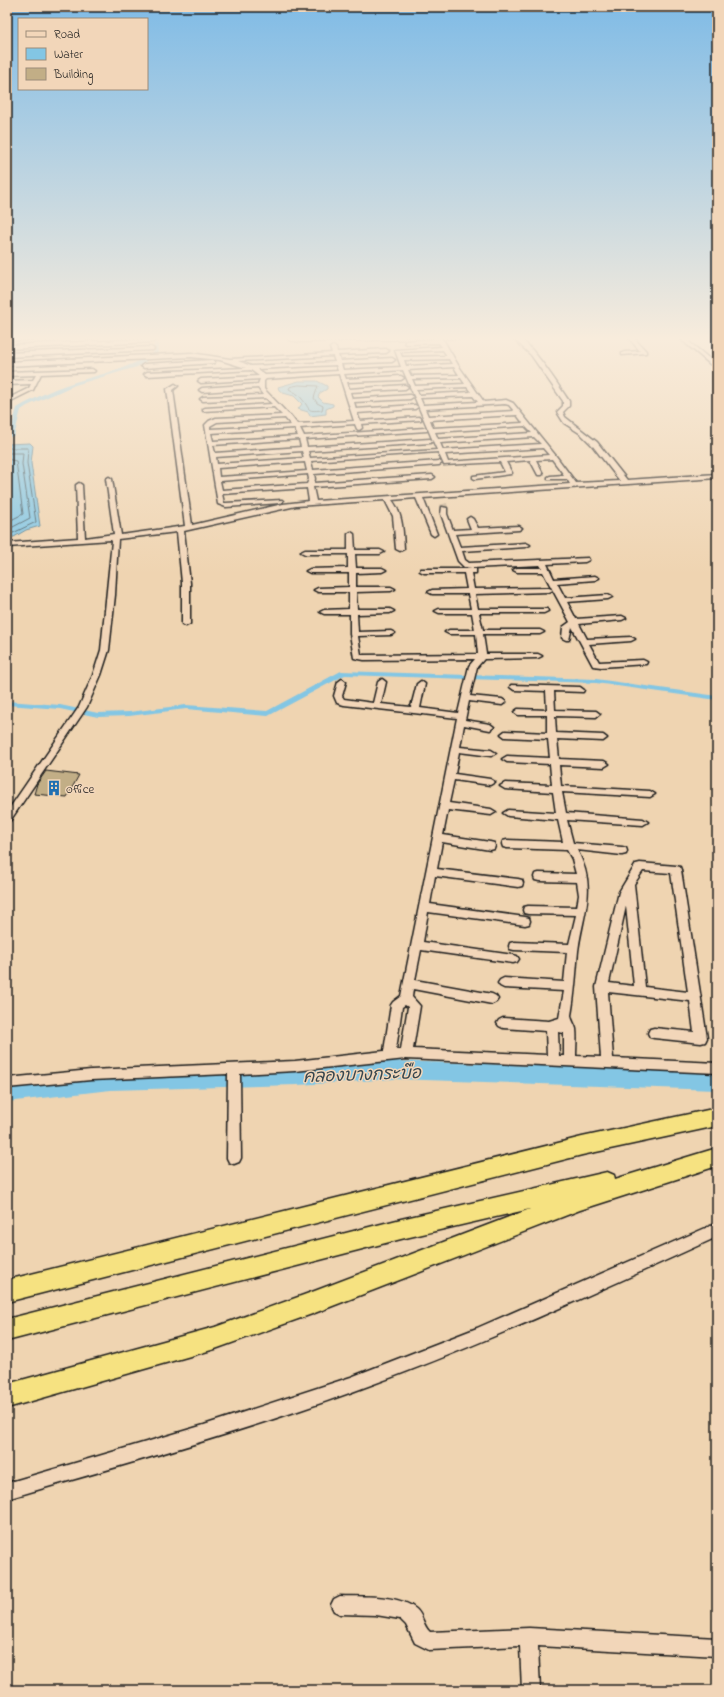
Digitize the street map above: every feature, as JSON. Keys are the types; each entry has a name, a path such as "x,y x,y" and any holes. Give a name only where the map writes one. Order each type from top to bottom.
{"highway":[{"path":"7,1291 582,1146 717,1117"},
{"path":"7,1330 393,1230 710,1159"},
{"path":"7,1396 223,1336 297,1309 573,1202 710,1159"}],"street":[{"path":"174,415 189,528"},
{"path":"355,415 378,484"},
{"path":"208,431 476,415"},
{"path":"520,415 574,485"},
{"path":"561,415 585,435 606,458 624,482"},
{"path":"300,500 220,504 215,466 207,426 208,424 216,420 288,416 296,426 301,438 311,479 313,503"},
{"path":"422,418 438,452 446,464 554,458"},
{"path":"211,443 527,424"},
{"path":"213,455 535,435"},
{"path":"215,466 544,446"},
{"path":"532,459 540,474"},
{"path":"475,477 509,473 502,461"},
{"path":"218,492 311,479 372,468 440,463"},
{"path":"332,498 437,494 717,476"},
{"path":"7,545 189,528 283,506 313,503 321,493 432,477"},
{"path":"550,478 568,477"},
{"path":"7,819 83,707 97,675 105,650 112,595 116,536 109,479"},
{"path":"217,479 311,479"},
{"path":"311,479 321,493 388,499 437,494"},
{"path":"79,485 82,539"},
{"path":"437,494 462,562 467,565 542,566"},
{"path":"419,496 434,534"},
{"path":"388,499 395,509 400,549"},
{"path":"219,511 236,504"},
{"path":"450,529 472,524 519,528"},
{"path":"180,529 186,583 186,624"},
{"path":"351,534 354,634 356,654 360,658 538,656"},
{"path":"458,549 526,545"},
{"path":"305,552 380,552"},
{"path":"424,571 467,571 542,566 585,560"},
{"path":"542,566 552,581 584,642 598,665 643,662"},
{"path":"310,571 382,570"},
{"path":"389,1055 397,1005 406,998 409,984 471,671 482,656 479,632 467,571"},
{"path":"552,581 594,578"},
{"path":"318,590 391,589"},
{"path":"432,592 549,590"},
{"path":"562,600 608,597"},
{"path":"324,612 390,611"},
{"path":"439,611 544,611"},
{"path":"566,638 567,627 574,622 622,618"},
{"path":"449,632 540,632"},
{"path":"354,634 391,633"},
{"path":"584,642 631,639"},
{"path":"456,656 463,659 471,671"},
{"path":"342,682 338,696 340,700 415,710 461,719 490,727"},
{"path":"376,706 382,682"},
{"path":"415,710 421,684"},
{"path":"514,687 580,690"},
{"path":"550,689 552,736 557,788 562,816 570,846 577,859 582,878 584,896 573,948 569,987 568,1022 570,1061"},
{"path":"465,698 502,702"},
{"path":"518,712 596,714"},
{"path":"505,734 603,738"},
{"path":"455,749 491,753"},
{"path":"507,760 555,760 604,764"},
{"path":"450,776 490,782"},
{"path":"505,786 650,794"},
{"path":"444,806 490,812"},
{"path":"508,813 643,822"},
{"path":"438,838 490,846"},
{"path":"507,844 570,846 622,851"},
{"path":"607,1062 602,987 624,892 640,867 676,870 701,1038 654,1033"},
{"path":"431,872 518,883"},
{"path":"539,877 582,878"},
{"path":"629,882 640,991"},
{"path":"424,907 525,921"},
{"path":"528,910 582,911"},
{"path":"416,945 513,959"},
{"path":"514,946 573,948"},
{"path":"409,984 492,999"},
{"path":"504,984 569,987"},
{"path":"602,987 695,997"},
{"path":"406,998 414,1006 406,1054"},
{"path":"503,1023 552,1026 568,1022"},
{"path":"552,1026 553,1060"},
{"path":"7,1083 91,1075 234,1070 296,1066 406,1054 717,1068"},
{"path":"234,1070 234,1158"},
{"path":"7,1491 265,1414 398,1368 500,1326 717,1230"},
{"path":"340,1605 387,1607 404,1612 409,1615 419,1635 429,1641 529,1637 717,1647"},
{"path":"529,1637 531,1690"}],"water":[{"path":"30,443 33,446 31,463 40,526 26,530 14,537 7,537 7,444"}],"building":[{"name":"office","path":"46,771 79,775 67,797 34,794 37,784"}],"waterway":[{"path":"11,436 17,415"},
{"path":"7,703 60,707 98,715 129,714 186,707 268,714 344,673 596,681 717,698"},
{"name":"คลองบางกระบือ","path":"7,1093 110,1081 297,1076 394,1070 717,1081"}],"tunnel":[{"path":"443,504 444,508"}],"place":[{"name":"office","path":"54,788"}]}
